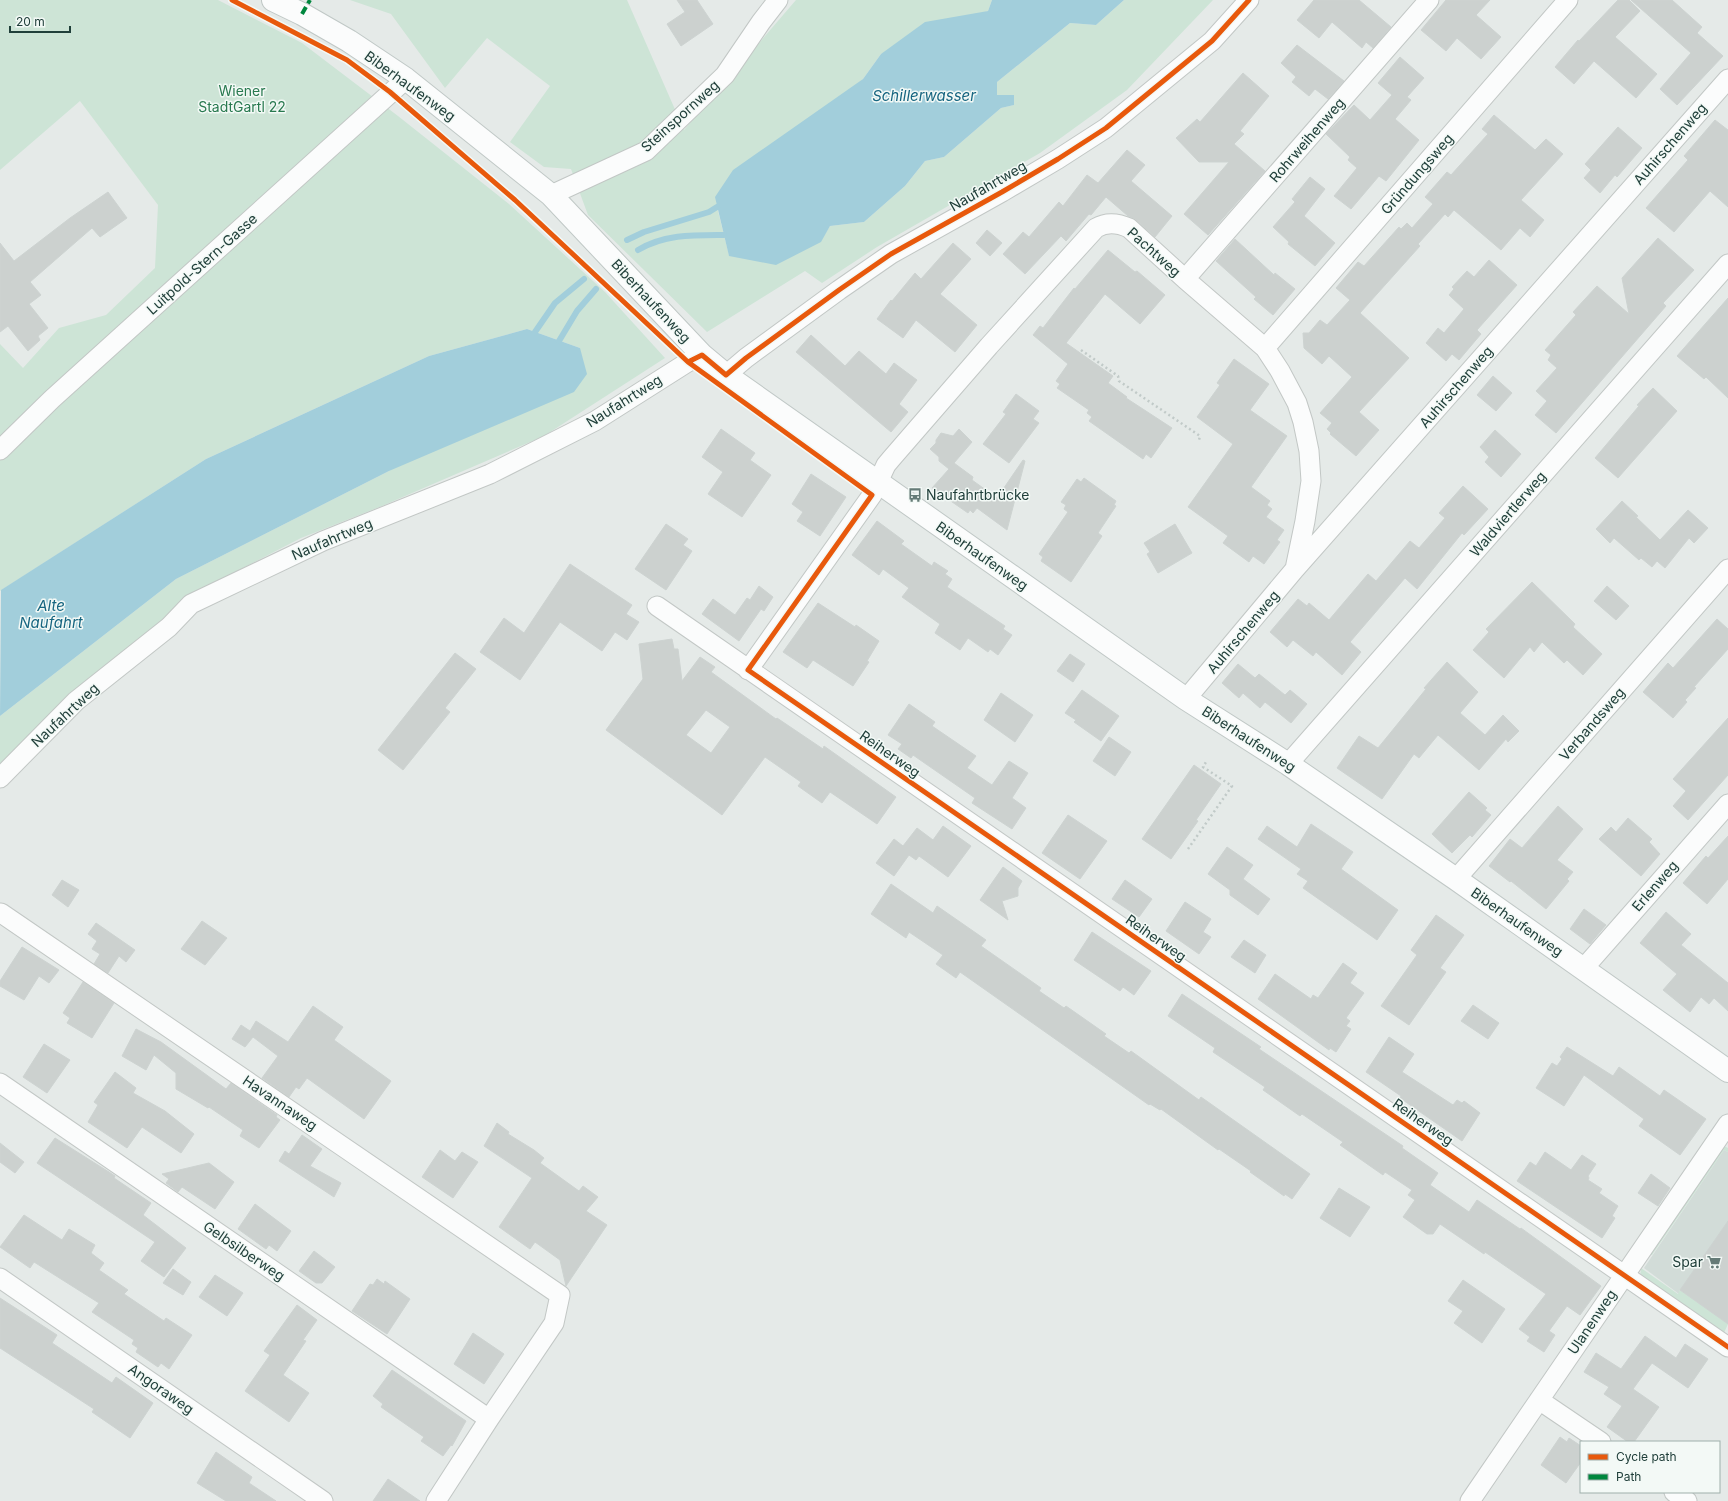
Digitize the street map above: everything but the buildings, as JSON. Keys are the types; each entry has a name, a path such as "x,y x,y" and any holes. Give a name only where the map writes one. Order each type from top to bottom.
{"main road":[{"name":"Biberhaufenweg","path":"272,0 302,14 406,79 551,195 702,355 726,375 1186,699 1288,764 1456,879 1728,1071"}],"street":[{"name":"Steinspornweg","path":"551,195 646,151 725,75 778,0"},
{"name":"Naufahrtweg","path":"726,375 746,358 891,254 1002,192 1058,159 1106,128 1212,41 1249,0"},
{"name":"Rohrweihenweg","path":"1185,279 1429,0"},
{"name":"Gründungsweg","path":"1265,348 1568,0"},
{"name":"Auhirschenweg","path":"1186,699 1295,570 1728,78"},
{"name":"Luitpold-Stern-Gasse","path":"0,450 52,399 406,79"},
{"name":"Pachtweg","path":"878,482 886,465 891,459 989,346 1096,228 1100,225 1121,224 1129,228 1265,348 1280,371 1297,404 1303,422 1309,451 1311,482 1295,570"},
{"name":"Waldviertlerweg","path":"1288,764 1728,264"},
{"name":"Naufahrtweg","path":"0,778 76,701 169,627 191,604 323,541 490,474 595,421 688,362 702,355"},
{"path":"748,670 872,495 878,482"},
{"name":"Verbandsweg","path":"1456,879 1728,569"},
{"name":"Reiherweg","path":"657,606 1728,1347"},
{"name":"Erlenweg","path":"1583,969 1728,804"},
{"name":"Havannaweg","path":"0,914 1,913 560,1295 554,1323 489,1419"},
{"name":"Gelbsilberweg","path":"0,1083 489,1419"},
{"name":"Ulanenweg","path":"1470,1501 1728,1124"},
{"name":"Angoraweg","path":"0,1278 323,1501"},
{"path":"1539,1400 1600,1441"},
{"path":"436,1501 489,1419"},
{"path":"1675,1493 1687,1501"}],"path":[{"path":"1081,350 1118,376 1119,381 1200,436 1199,440"},
{"path":"1188,850 1232,786 1203,767 1206,762"}],"shaded area":[{"path":"1724,1150 1728,1152 1728,1324 1680,1290 1679,1294 1644,1268"}],"green space":[{"name":"Wiener StadtGartl 22","path":"0,0 218,0 302,43 398,116 509,204 605,292 665,358 544,436 382,506 301,538 183,599 169,619 0,769 0,716 176,579 389,471 580,348 527,329 429,356 206,459 0,591 0,344 23,368 59,328 106,315 155,268 158,205 80,101 0,170"},
{"path":"350,0 627,0 684,130 796,0 992,0 988,11 881,54 863,79 717,207 729,255 820,242 830,226 864,222 905,186 925,161 944,157 1001,108 1014,105 997,96 997,82 1070,23 1096,25 1124,0 1213,0 1127,90 1040,153 877,247 822,283 805,271 707,332 588,215 571,169 544,167 510,142 550,86 487,38 445,88 391,14"},
{"path":"1724,1146 1728,1148 1728,1152 1724,1150 1652,1255 1650,1255"},
{"path":"1641,1268 1678,1294 1680,1290 1728,1324 1723,1335 1640,1277"}],"water":[{"name":"Schillerwasser","path":"992,0 1124,0 1096,25 1070,23 997,82 997,95 1014,95 1014,105 1001,108 944,157 925,161 905,186 864,222 830,226 821,242 776,265 729,256 715,197 733,170 863,79 881,54 925,22 988,11"},
{"name":"Alte Naufahrt","path":"527,329 580,348 587,374 574,392 389,471 176,579 0,716 1,590 206,459 429,356"}],"waterway":[{"path":"627,240 644,232 709,212 717,207"},
{"path":"638,250 659,241 680,236 724,235"},
{"path":"535,332 555,303 584,279"},
{"path":"559,341 577,311 596,289"}],"marked path":[{"path":"302,14 310,0"}],"cycle path":[{"path":"232,0 347,60 390,92 515,200 688,362 872,495 748,670 1728,1347"},
{"path":"688,362 702,355 726,375 746,358 891,254 1002,192 1058,159 1106,128 1212,41 1249,0"}],"place":[{"name":"Naufahrtbrücke","path":"915,495"},
{"name":"Spar","path":"1714,1262"}]}
